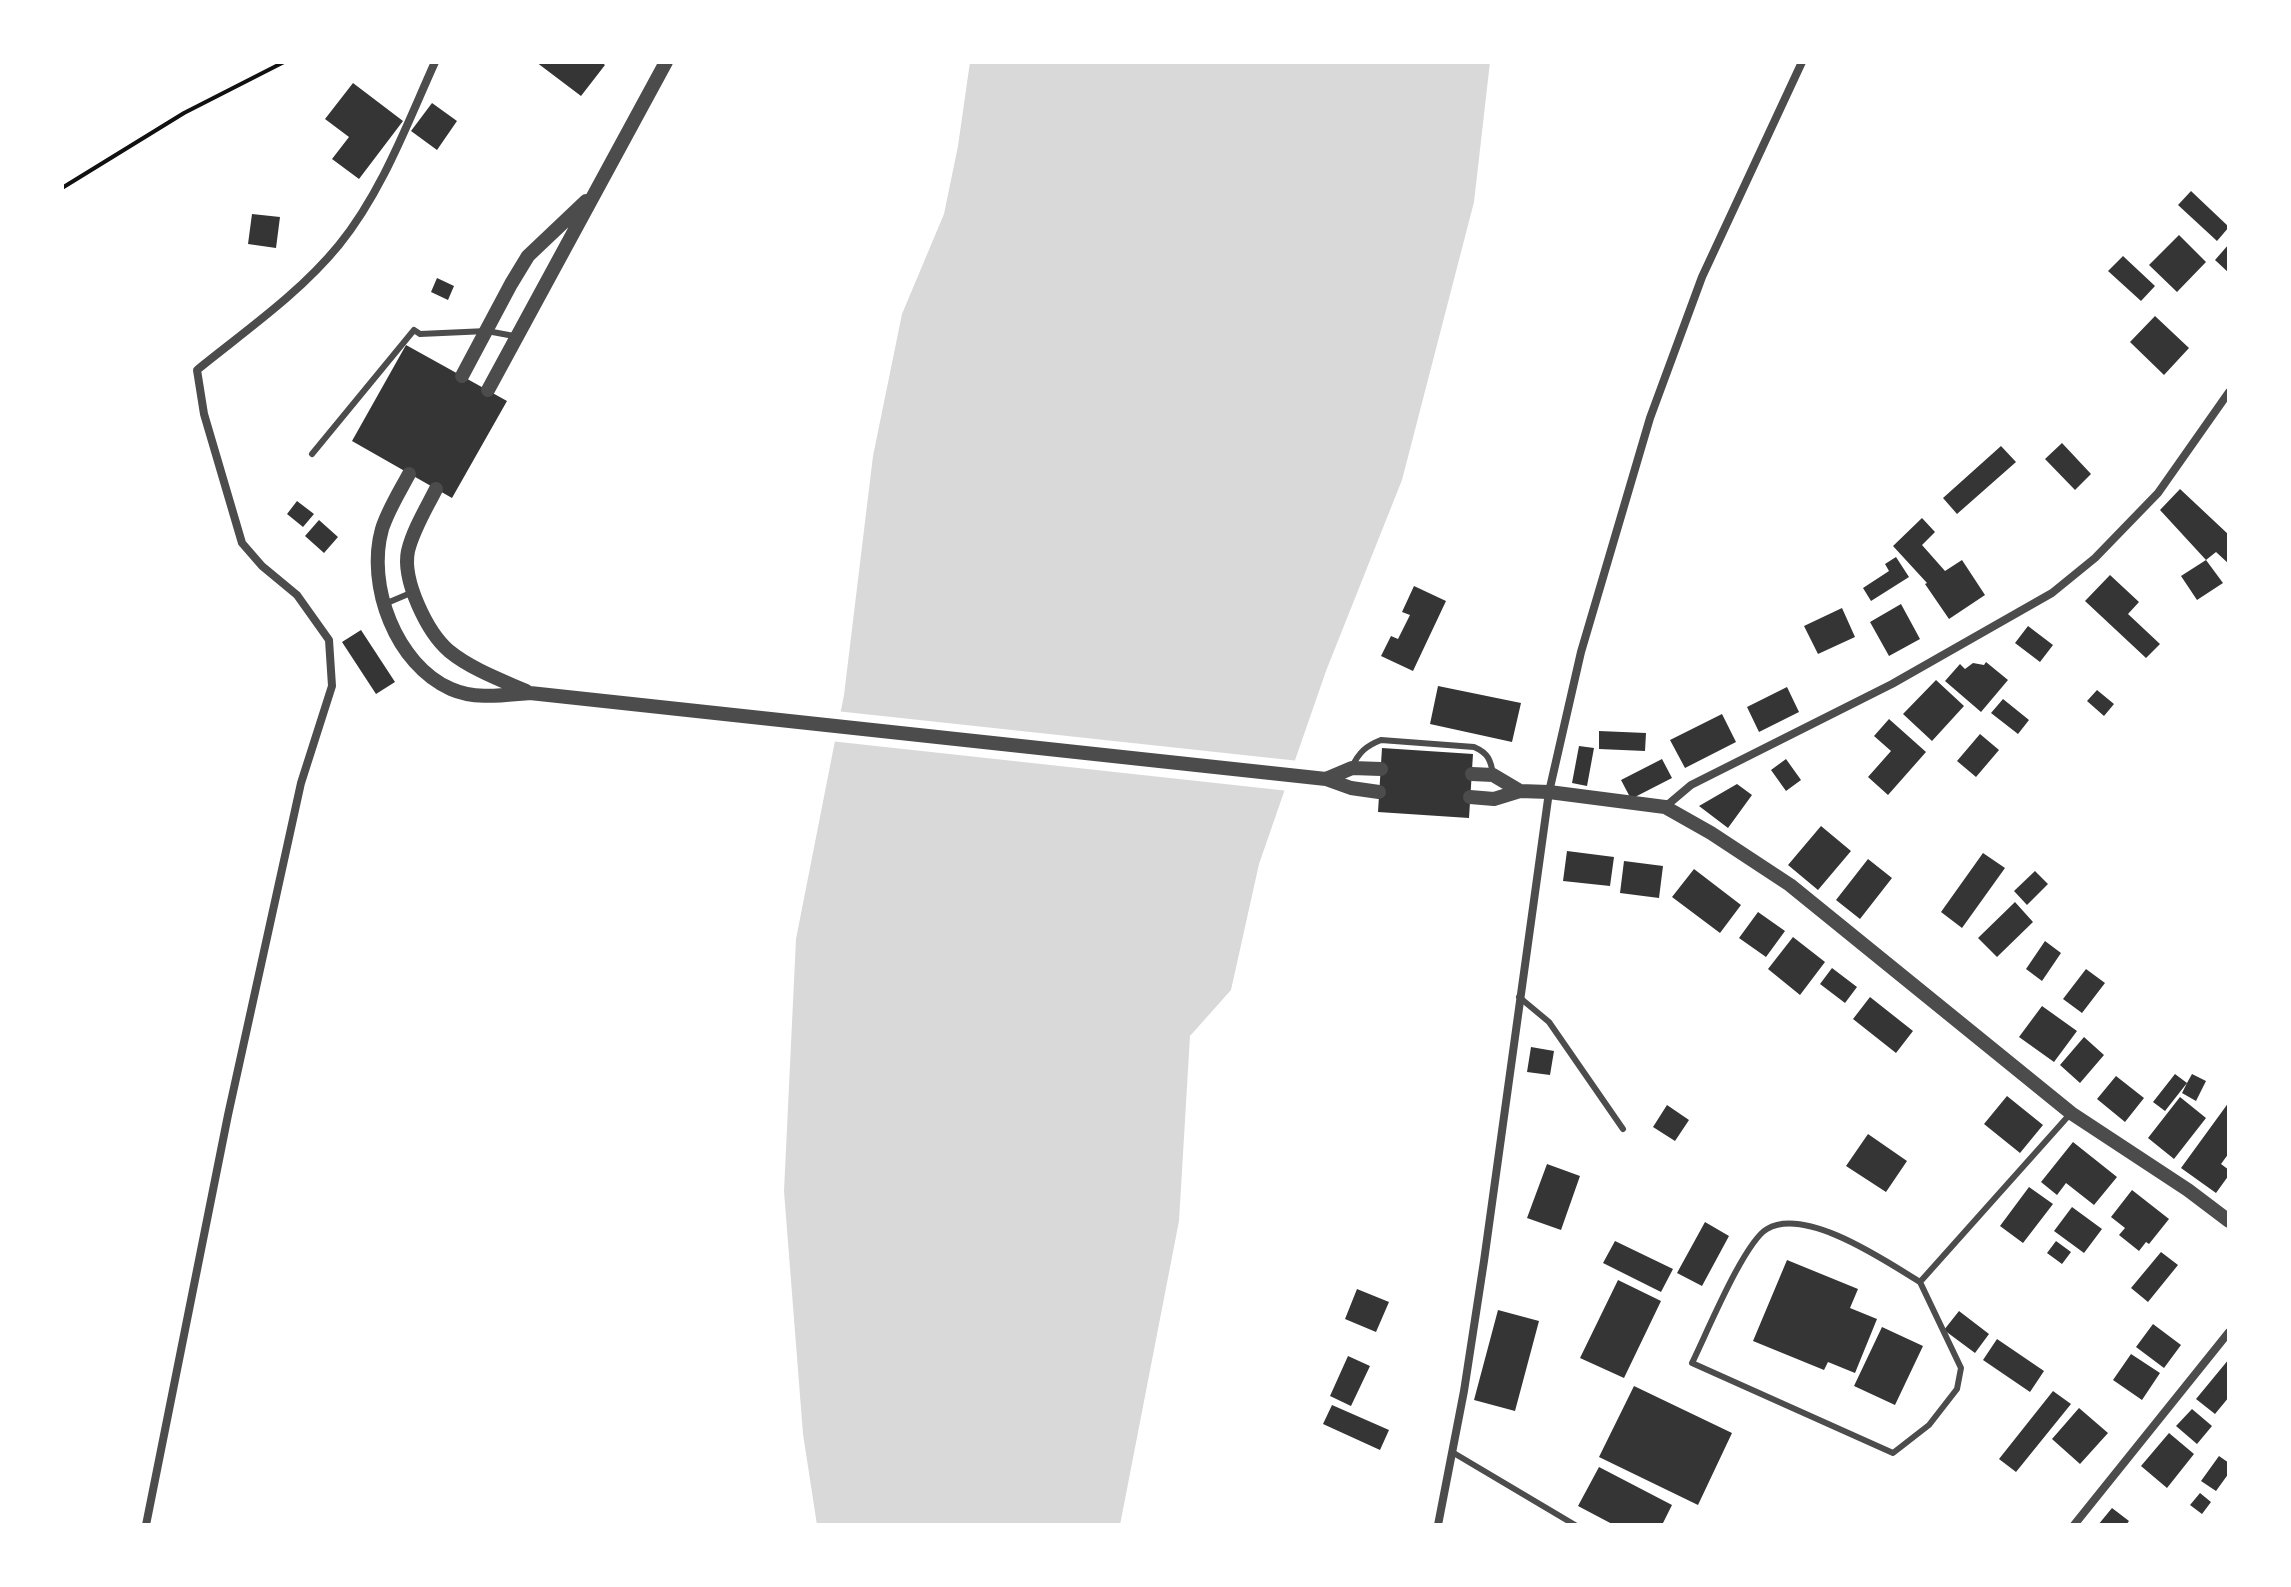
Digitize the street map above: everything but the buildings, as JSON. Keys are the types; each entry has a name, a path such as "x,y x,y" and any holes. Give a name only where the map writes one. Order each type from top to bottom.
{"street":[{"path":"146,1525 225,1130 291,828 301,783 332,686 329,640 297,595 262,566 242,543 204,414 197,370 289,296 339,245 386,172 435,62"},
{"path":"488,390 666,62"},
{"path":"1438,1525 1484,1261 1549,792 1581,652 1650,418 1702,277 1802,62"},
{"path":"462,376 528,256 598,190"},
{"path":"1665,807 1691,785 1892,684 2052,593 2095,558 2158,493 2229,392"},
{"path":"409,474 382,528 378,571 384,605 410,657 450,689 481,697 538,694 1326,779 1351,788 1379,792"},
{"path":"436,489 407,555 413,592 422,613 450,651 473,666 538,694"},
{"path":"1326,779 1352,768 1381,769"},
{"path":"1472,774 1493,775 1520,791"},
{"path":"1470,797 1494,799 1520,791 1549,792 1665,807 1790,885 2071,1113 2188,1190 2229,1221"},
{"path":"2074,1525 2229,1332"}],"lane":[{"path":"312,454 414,330 420,334 487,331 518,337"},
{"path":"384,605 413,592"},
{"path":"1352,768 1357,756 1368,745 1381,740 1474,747 1485,752 1491,761 1493,775"},
{"path":"1519,997 1549,1022 1623,1129"},
{"path":"1920,1282 2071,1113"},
{"path":"1795,1222 1854,1242 1920,1282 1961,1368 1957,1389 1929,1425 1893,1453 1692,1363 1752,1244 1768,1228 1795,1222"},
{"path":"1452,1452 1575,1525"}],"path":[{"path":"62,188 184,113 284,62"}],"shaded area":[{"path":"970,62 1490,62 1474,202 1402,480 1326,671 1259,864 1231,990 1190,1036 1179,1221 1120,1525 817,1525 803,1434 784,1191 796,939 844,695 873,456 902,314 944,214"}],"pier":[{"path":"836,711 1299,761 1289,791 830,741"}]}
